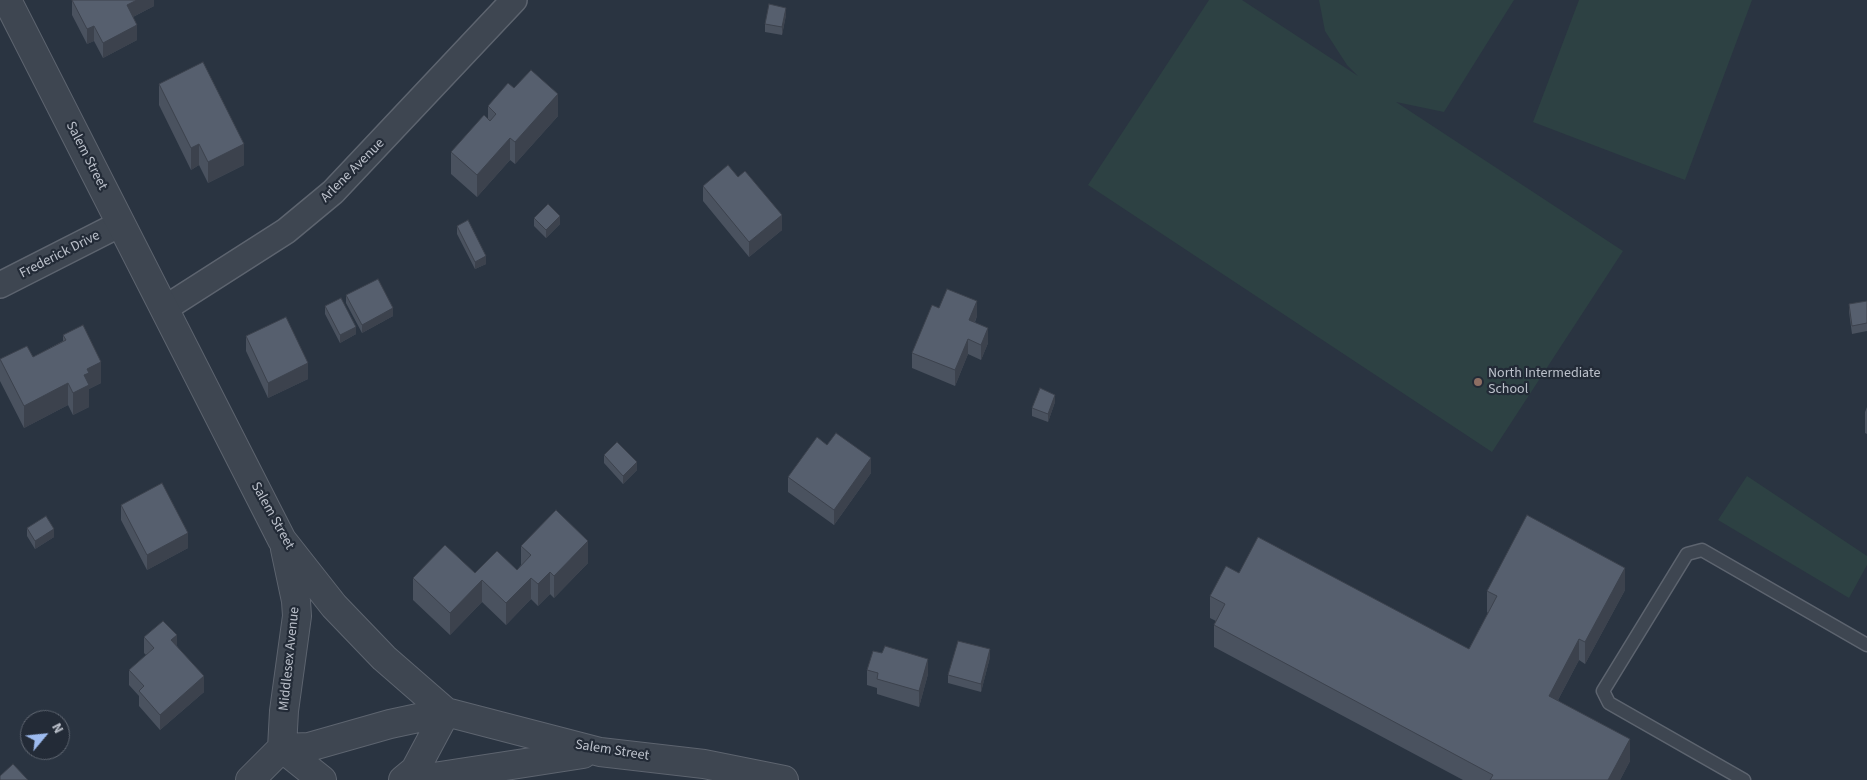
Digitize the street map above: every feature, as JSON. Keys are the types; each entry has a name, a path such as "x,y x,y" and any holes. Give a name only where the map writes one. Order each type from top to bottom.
{"street":[{"name":"Salem Street","path":"7,0 282,540 334,606 384,658 446,712 600,752 704,764 784,780"},
{"name":"Arlene Avenue","path":"164,309 286,232 334,192 514,0"},
{"name":"Frederick Drive","path":"0,285 120,224"},
{"name":"Middlesex Avenue","path":"282,540 294,593 297,616 284,711 282,748"},
{"path":"250,780 282,748 309,746 390,724 446,712"},
{"path":"403,780 415,770 446,712"},
{"path":"282,748 322,780"},
{"path":"414,780 549,757 600,752"}],"lane":[{"path":"1744,780 1609,703 1603,691 1687,554 1702,550 1867,645"}],"green space":[{"path":"1209,0 1242,0 1358,76 1347,65 1325,31 1319,0 1514,0 1444,112 1396,102 1623,251 1492,452 1088,185"},
{"path":"1579,0 1752,0 1685,180 1533,122"},
{"path":"1747,476 1867,556 1867,565 1849,598 1718,520"}],"building":[{"path":"72,0 137,0 127,5 137,25 103,43 94,26 87,29"},
{"path":"769,4 786,8 782,27 765,24"},
{"path":"203,62 244,144 208,162 199,144 191,148 159,84"},
{"path":"531,70 558,94 515,142 510,138 477,175 451,152 484,115 490,121 496,114 488,106 508,83 514,88"},
{"path":"728,165 738,177 745,171 782,215 749,242 703,186"},
{"path":"548,204 560,216 546,230 534,218"},
{"path":"468,220 486,256 475,262 457,226"},
{"path":"378,279 393,308 362,325 346,295"},
{"path":"947,289 977,301 969,320 988,328 981,345 968,339 955,370 912,353 932,305 939,308"},
{"path":"341,298 356,327 340,335 325,306"},
{"path":"1867,301 1867,323 1852,326 1849,304"},
{"path":"286,317 308,363 268,383 246,336"},
{"path":"83,325 101,362 87,369 89,373 84,375 89,385 73,393 68,383 24,406 0,359 27,346 33,357 66,340 63,335"},
{"path":"1040,388 1055,395 1048,414 1032,408"},
{"path":"836,433 871,458 834,510 788,477 817,437 827,445"},
{"path":"617,442 637,462 623,476 604,455"},
{"path":"162,483 188,533 147,555 121,505"},
{"path":"556,510 588,541 554,576 550,572 538,584 531,578 506,603 482,580 450,613 413,578 445,545 475,573 497,551 517,570 531,555 521,546"},
{"path":"1527,515 1625,568 1585,642 1579,639 1549,696 1630,739 1608,780 1490,780 1493,775 1214,625 1225,604 1210,596 1226,566 1239,573 1258,537 1469,649 1497,596 1487,591"},
{"path":"46,516 54,529 35,541 27,528"},
{"path":"163,621 177,635 171,640 204,676 160,715 139,691 144,686 129,670 154,648 144,637"},
{"path":"958,641 990,649 981,684 948,675"},
{"path":"885,646 928,659 919,691 877,679 878,673 867,670 873,651 882,653"},
{"path":"13,764 28,780 0,780 0,776"}],"place":[{"name":"North Intermediate School","path":"1478,382"}]}
